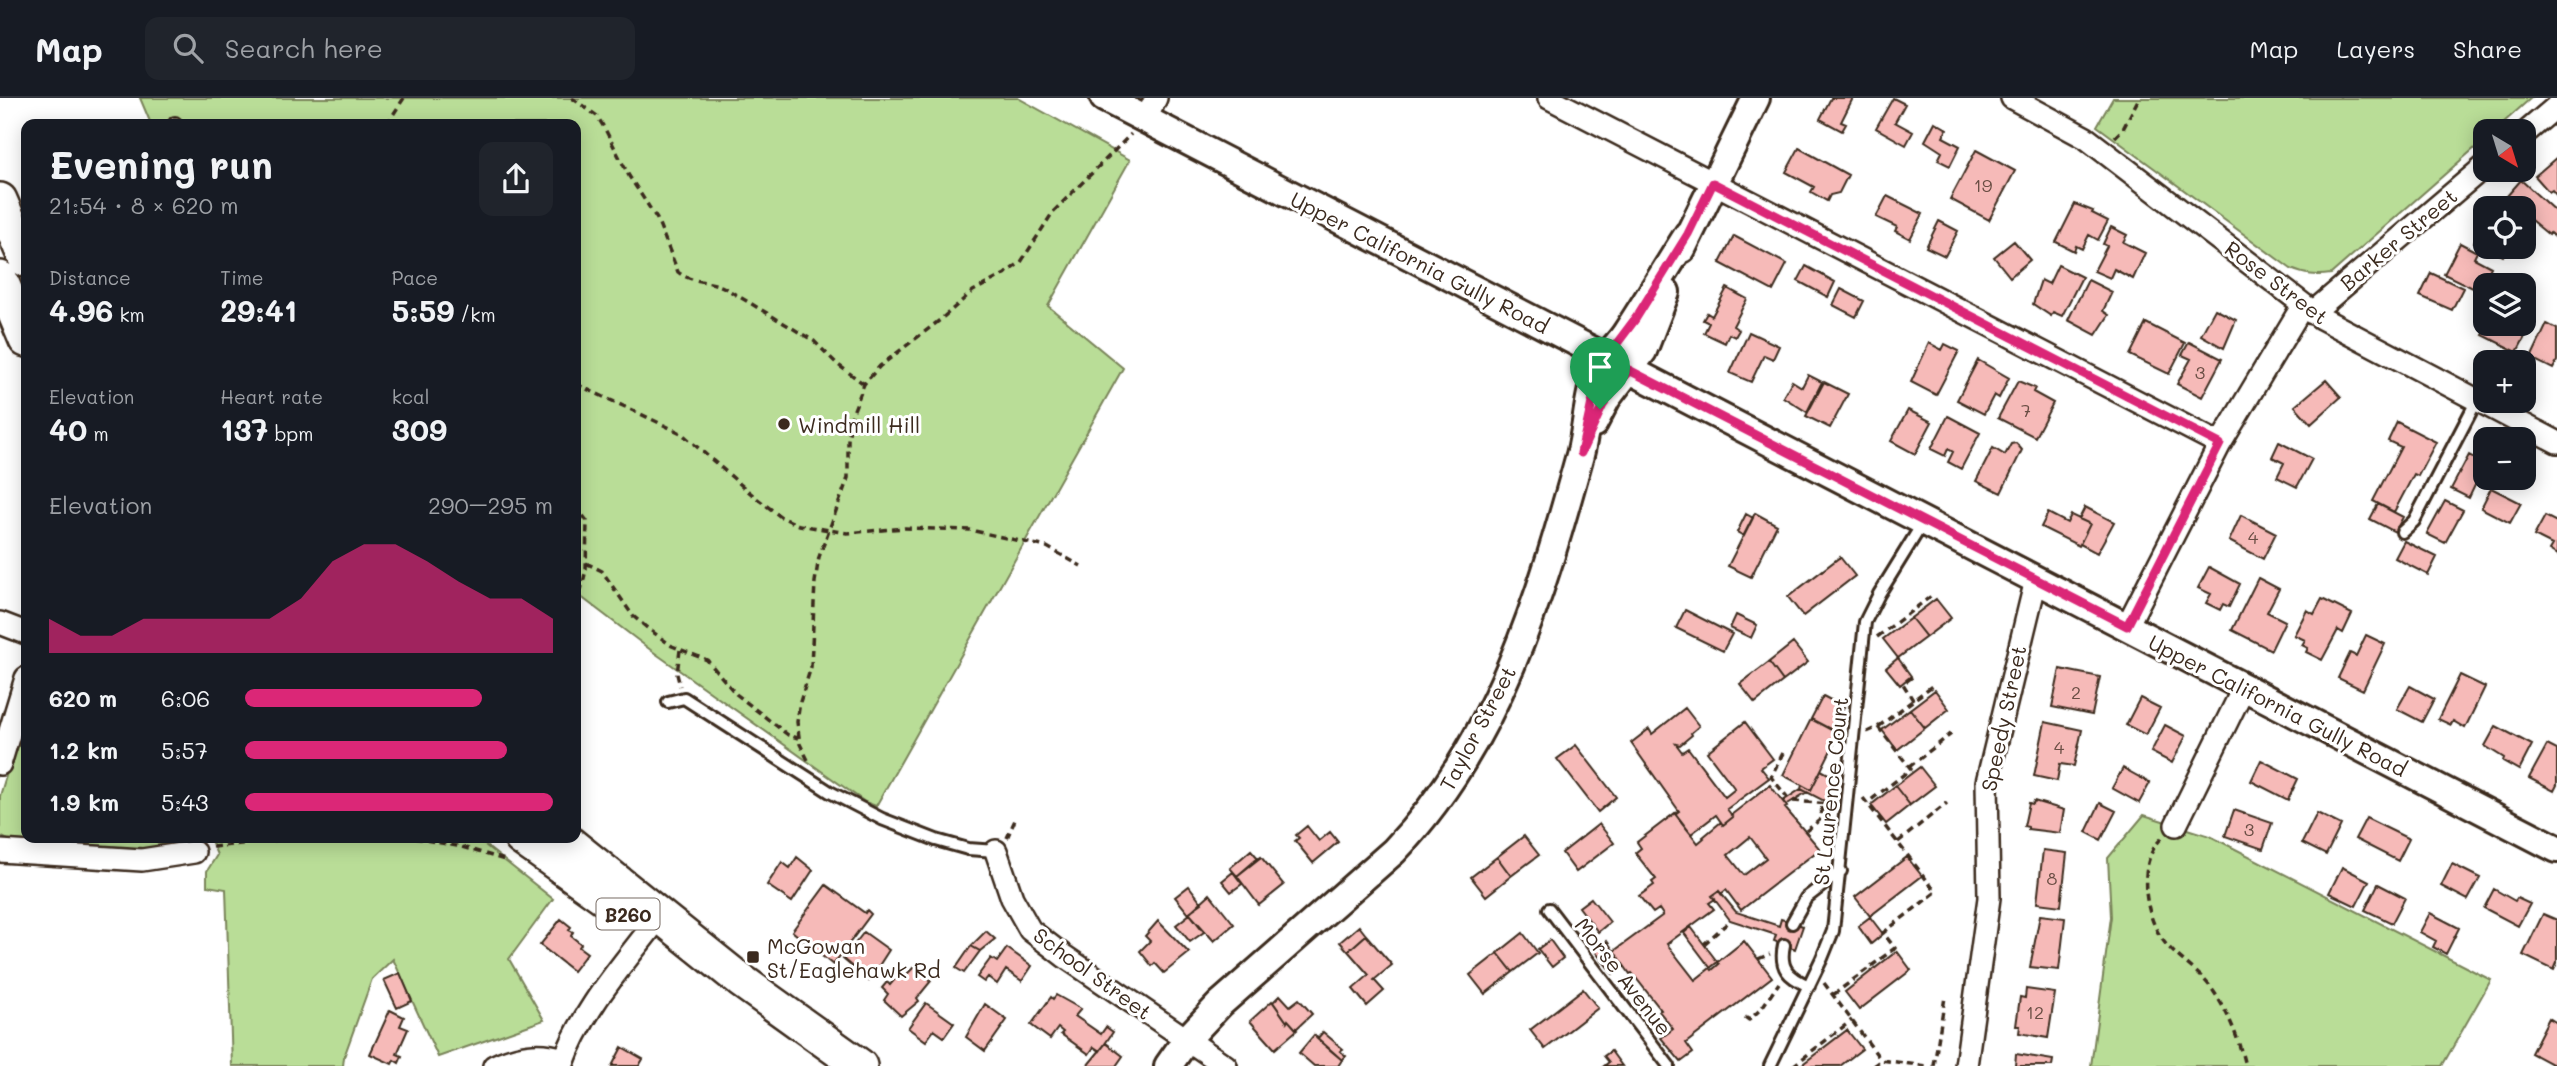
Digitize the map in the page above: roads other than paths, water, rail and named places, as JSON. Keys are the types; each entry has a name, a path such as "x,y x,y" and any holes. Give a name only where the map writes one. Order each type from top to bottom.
{"main road":[{"path":"0,200 21,248"},
{"path":"0,278 21,328"},
{"name":"B260","path":"568,843 655,922"},
{"name":"B260","path":"516,850 655,922 860,1066"}],"street":[{"name":"Upper California Gully Road","path":"1104,98 1151,109 1606,358 2557,849"},
{"path":"1549,98 2220,444"},
{"name":"Taylor Street","path":"1581,453 1603,405 1643,351 1688,234 1756,98"},
{"name":"Rose Street","path":"2012,98 2071,128 2099,147 2308,309 2473,398"},
{"path":"2536,124 2557,106"},
{"name":"Barker Street","path":"2127,626 2220,444 2308,309 2473,176"},
{"name":"Taylor Street","path":"1168,1066 1187,1039 1220,1004 1394,851 1420,824 1464,762 1509,671 1538,589 1581,453 1597,374 1636,318 1688,234"},
{"name":"Rose Street","path":"2502,413 2557,442"},
{"name":"Speedy Street","path":"1966,1066 1989,898 1987,782 2011,673 2036,580"},
{"path":"0,623 21,631"},
{"path":"2176,825 2244,687"},
{"path":"0,764 21,695"},
{"path":"0,851 142,860 194,852"},
{"name":"School Street","path":"996,851 1013,898 1030,930 1226,1066"},
{"path":"494,1066 526,1055 550,1055 563,1062 581,1022 597,996 655,922"}],"lane":[{"path":"2402,532 2414,521 2473,408"},
{"name":"St Laurence Court","path":"1770,1066 1816,973 1833,931 1863,640 1870,609 1924,522"},
{"path":"668,702 684,698 830,792 882,819 968,849 996,851"},
{"path":"1792,923 1806,898 1840,871"},
{"name":"Morse Avenue","path":"1549,909 1669,1066"},
{"path":"1784,945 1782,961 1787,973 1809,985"}],"place":[{"name":"Windmill Hill","path":"784,424"},
{"name":"McGowan St/Eaglehawk Rd","path":"753,957"}]}
